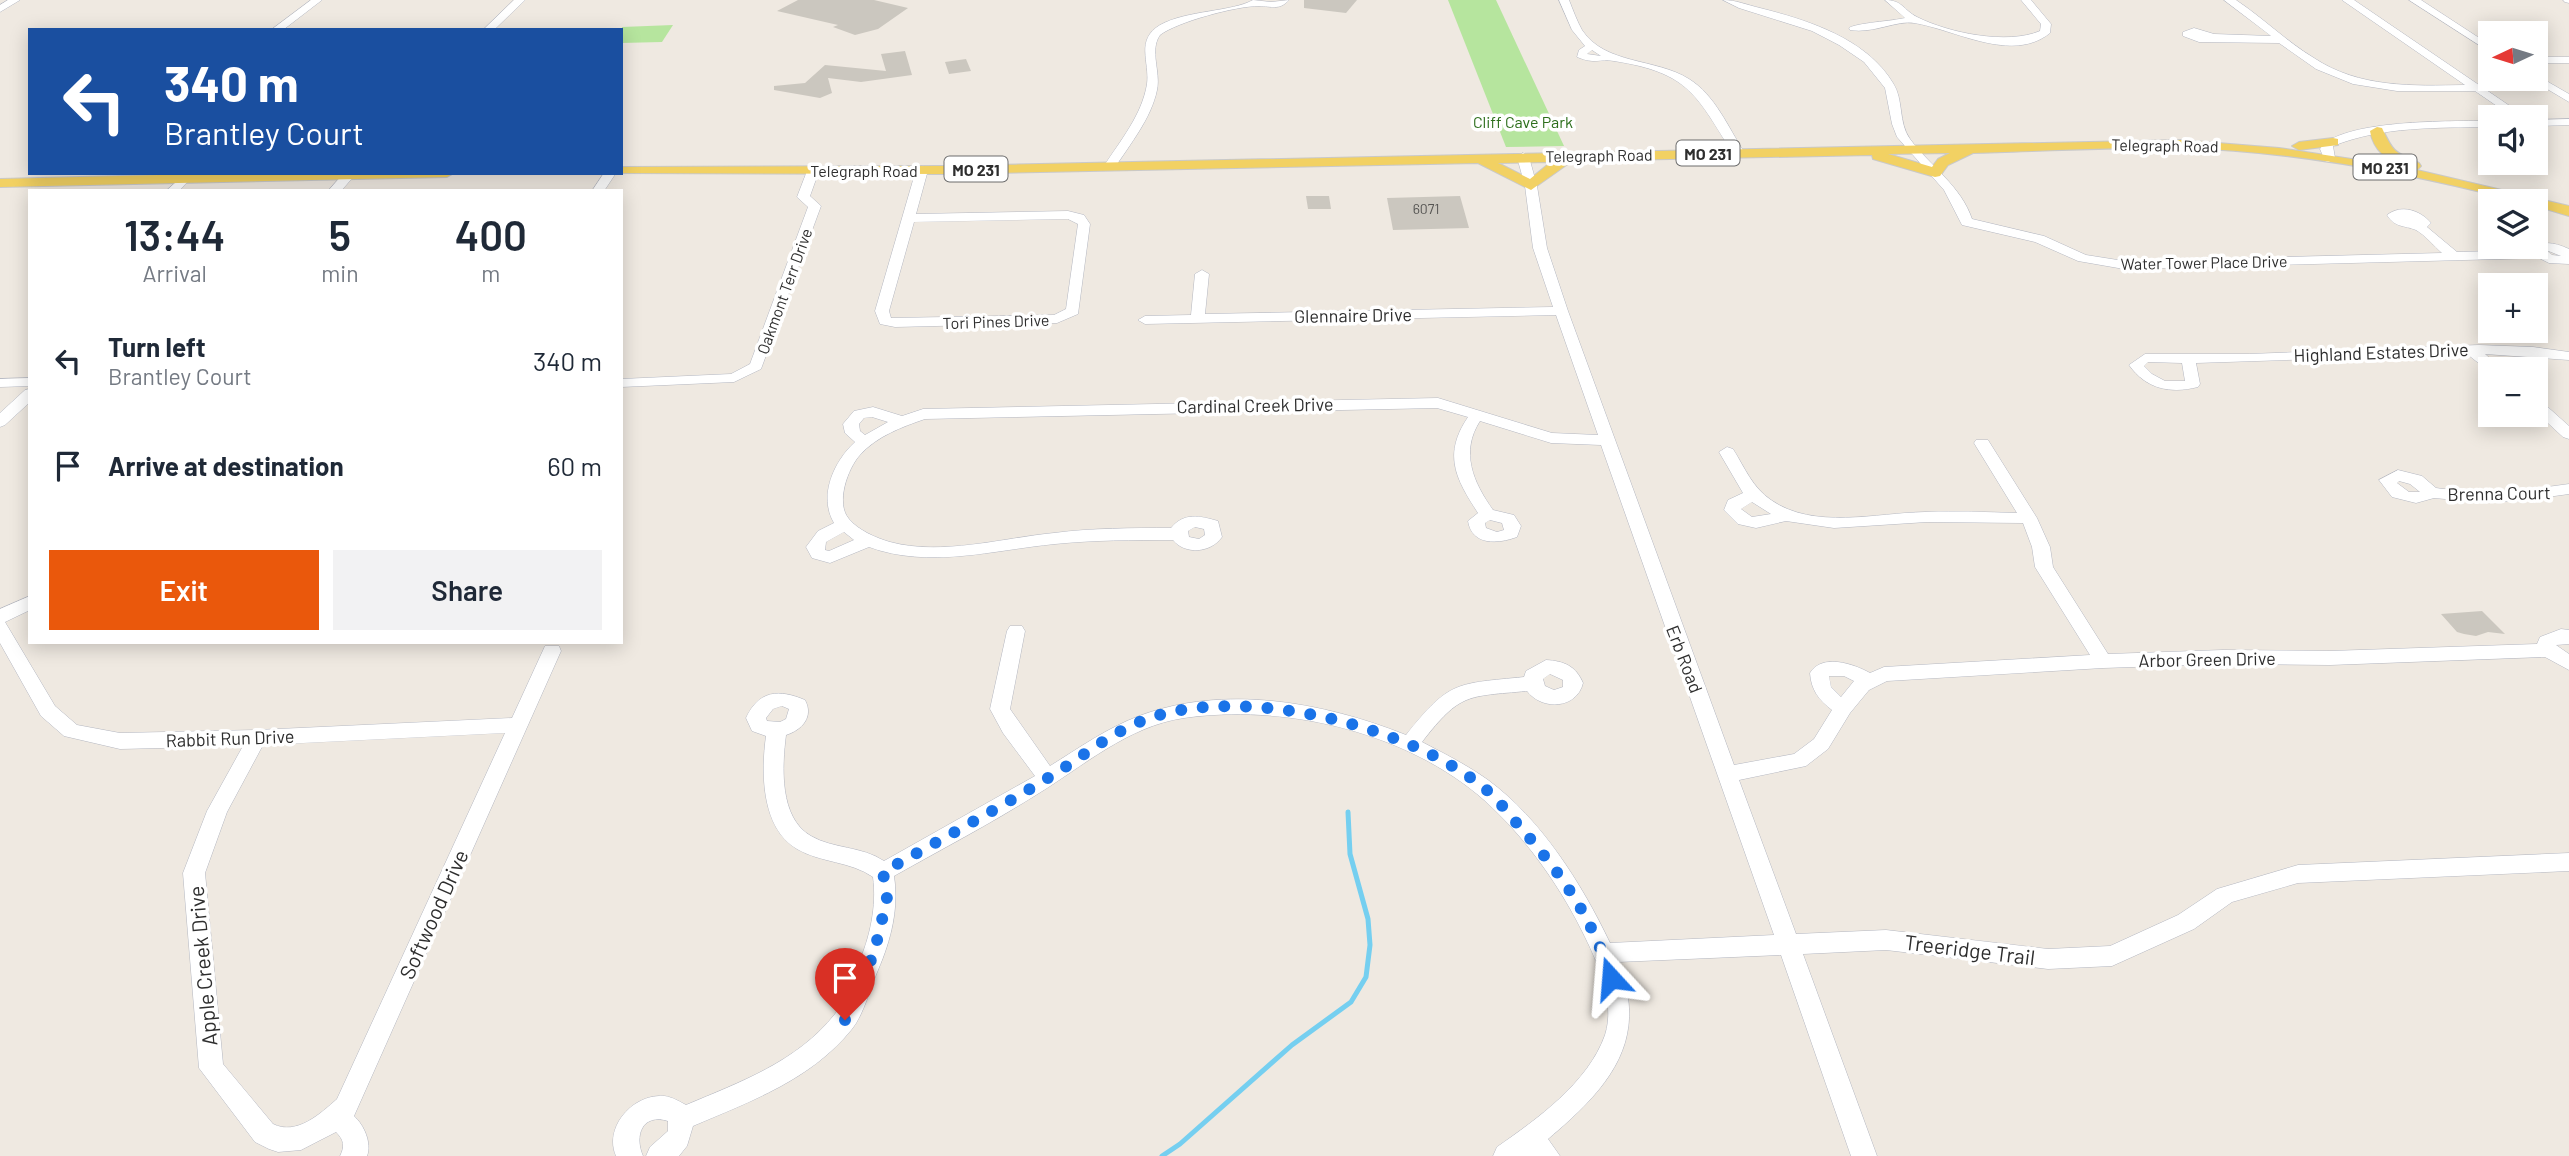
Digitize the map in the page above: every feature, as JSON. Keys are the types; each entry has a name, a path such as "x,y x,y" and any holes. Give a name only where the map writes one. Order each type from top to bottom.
{"main road":[{"path":"2377,131 2378,143 2391,155 2441,177"},
{"path":"2262,149 2333,142"},
{"name":"Telegraph Road","path":"623,171 922,170 2140,143 2262,149 2329,158 2441,177 2569,211"},
{"path":"1845,149 1935,173 1943,162 1974,146"},
{"path":"1472,158 1507,171 1531,186 1546,172 1572,156"},
{"path":"0,183 105,177 185,185 227,178 337,179 410,175"},
{"path":"136,180 151,189"}],"street":[{"path":"0,9 15,0"},
{"path":"279,28 317,0"},
{"path":"490,28 520,0"},
{"path":"1110,166 1148,101 1153,77 1149,58 1150,42 1155,33 1175,22 1258,1 1276,5 1284,0"},
{"path":"1564,0 1581,36 1593,46 1614,57 1673,74 1702,95 1738,152"},
{"name":"Water Tower Place Drive","path":"1728,0 1790,19 1831,37 1872,63 1889,83 1894,94 1900,130 1960,204 1967,222 2039,239 2101,262 2150,265 2539,254 2536,249 2543,246 2555,248 2569,258"},
{"path":"1890,0 1913,19 1985,39 2031,39 2045,33 2046,24 2026,0"},
{"path":"2229,0 2322,68 2361,82 2401,89 2477,88"},
{"path":"2347,0 2502,105"},
{"path":"2414,0 2478,41"},
{"path":"1831,37 1913,19"},
{"path":"1850,31 1856,37 1866,35 1878,27"},
{"path":"2212,37 2281,40"},
{"path":"2548,60 2569,60"},
{"path":"2548,86 2569,99"},
{"path":"2548,123 2569,122"},
{"path":"2329,158 2326,149 2333,142 2377,131 2478,125"},
{"name":"Erb Road","path":"1523,157 1531,186 1540,248 1561,312 1864,1156"},
{"name":"Tori Pines Drive","path":"908,218 1068,215 1079,218 1084,224 1073,311 1057,319 895,323 884,321 882,311 908,218 922,170"},
{"name":"Oakmont Terr Drive","path":"623,383 734,379 756,366 815,206 803,197 813,171"},
{"path":"2418,226 2455,256"},
{"path":"1198,319 1202,274"},
{"name":"Glennaire Drive","path":"1145,320 1561,312"},
{"path":"2472,350 2480,357"},
{"name":"Highland Estates Drive","path":"2192,359 2472,350 2530,350 2569,356"},
{"path":"0,383 28,382"},
{"path":"0,422 28,395"},
{"name":"Cardinal Creek Drive","path":"846,525 836,510 836,491 841,470 852,453 884,427 923,414 1364,402 1438,403 1551,438 1606,440"},
{"name":"Cardinal Creek Drive","path":"865,442 853,433 851,424 859,414 873,412 901,421"},
{"path":"1476,415 1462,441 1464,460 1467,482 1487,514"},
{"path":"2548,415 2569,434"},
{"path":"1982,443 2029,518 2041,547 2044,566 2103,661"},
{"path":"1727,452 1752,495 1784,515 1839,522 1926,517 2029,518"},
{"name":"Brenna Court","path":"2429,492 2447,496 2539,494 2569,489"},
{"path":"1752,495 1734,504 1732,510 1738,518 1748,523 1762,524 1784,515"},
{"path":"867,541 830,557 818,554 816,547 826,533 846,525 867,541 891,548 929,552 970,550 1098,534 1178,534"},
{"path":"0,617 28,604"},
{"name":"Rabbit Run Drive","path":"0,627 48,711 71,731 120,741 518,725"},
{"path":"1016,631 1000,709 1010,728 1048,778"},
{"name":"Arbor Green Drive","path":"1868,681 1884,674 2103,661 2223,657 2330,658 2548,650 2546,642 2561,636 2569,637"},
{"path":"2548,650 2569,663"},
{"name":"Softwood Drive","path":"281,1145 301,1138 337,1116 346,1107 552,651"},
{"path":"1727,774 1798,761 1821,744 1843,708 1868,681 1859,674 1846,670 1833,668 1819,673 1819,683 1826,696 1843,708"},
{"path":"1409,745 1444,702 1454,695 1464,690 1533,683"},
{"path":"883,872 1048,778 1122,729 1150,718 1185,710 1243,706 1322,715 1409,745 1442,760 1483,787 1497,800 1580,902 1604,953 1618,1002 1618,1031 1608,1056 1539,1147 1506,1156"},
{"path":"681,1119 770,1081 806,1058 845,1020 874,953 887,899 883,872 867,861 804,843 783,821 772,767 777,730"},
{"name":"Apple Creek Drive","path":"257,737 217,811 194,873 211,1068 264,1133 281,1145"},
{"name":"Treeridge Trail","path":"1604,953 1886,940 2048,959 2112,956 2186,922 2225,895 2298,874 2569,862"},
{"path":"630,1156 626,1152 624,1138 631,1122 655,1107 667,1107 677,1113 681,1119 681,1128 676,1142 659,1156"},
{"path":"337,1116 352,1131 357,1149 353,1156"}],"green space":[{"name":"Cliff Cave Park","path":"1448,0 1496,0 1564,146 1506,147"},
{"path":"673,25 662,42 623,43 622,27"}],"building":[{"path":"798,0 874,0 908,8 878,29 855,35 833,27 838,25 777,11"},
{"path":"1304,0 1357,0 1346,13 1304,8"},
{"path":"905,51 912,75 861,82 828,78 832,93 820,98 774,90 774,86 805,83 825,65 886,71 881,54"},
{"path":"966,59 971,71 949,74 945,62"},
{"path":"1306,196 1329,196 1331,209 1308,209"},
{"path":"1460,196 1469,228 1393,230 1387,198"},
{"path":"2482,611 2505,634 2488,632 2476,636 2457,632 2441,614"}],"waterway":[{"path":"1162,1156 1180,1144 1292,1045 1351,1002 1366,977 1370,945 1368,919 1350,854 1348,812"}],"route":[{"path":"845,1020 874,953 887,899 883,872 1048,778 1122,729 1150,718 1185,710 1243,706 1281,708 1344,722 1442,760 1483,787 1540,850 1580,902 1604,953 1611,978"}]}
